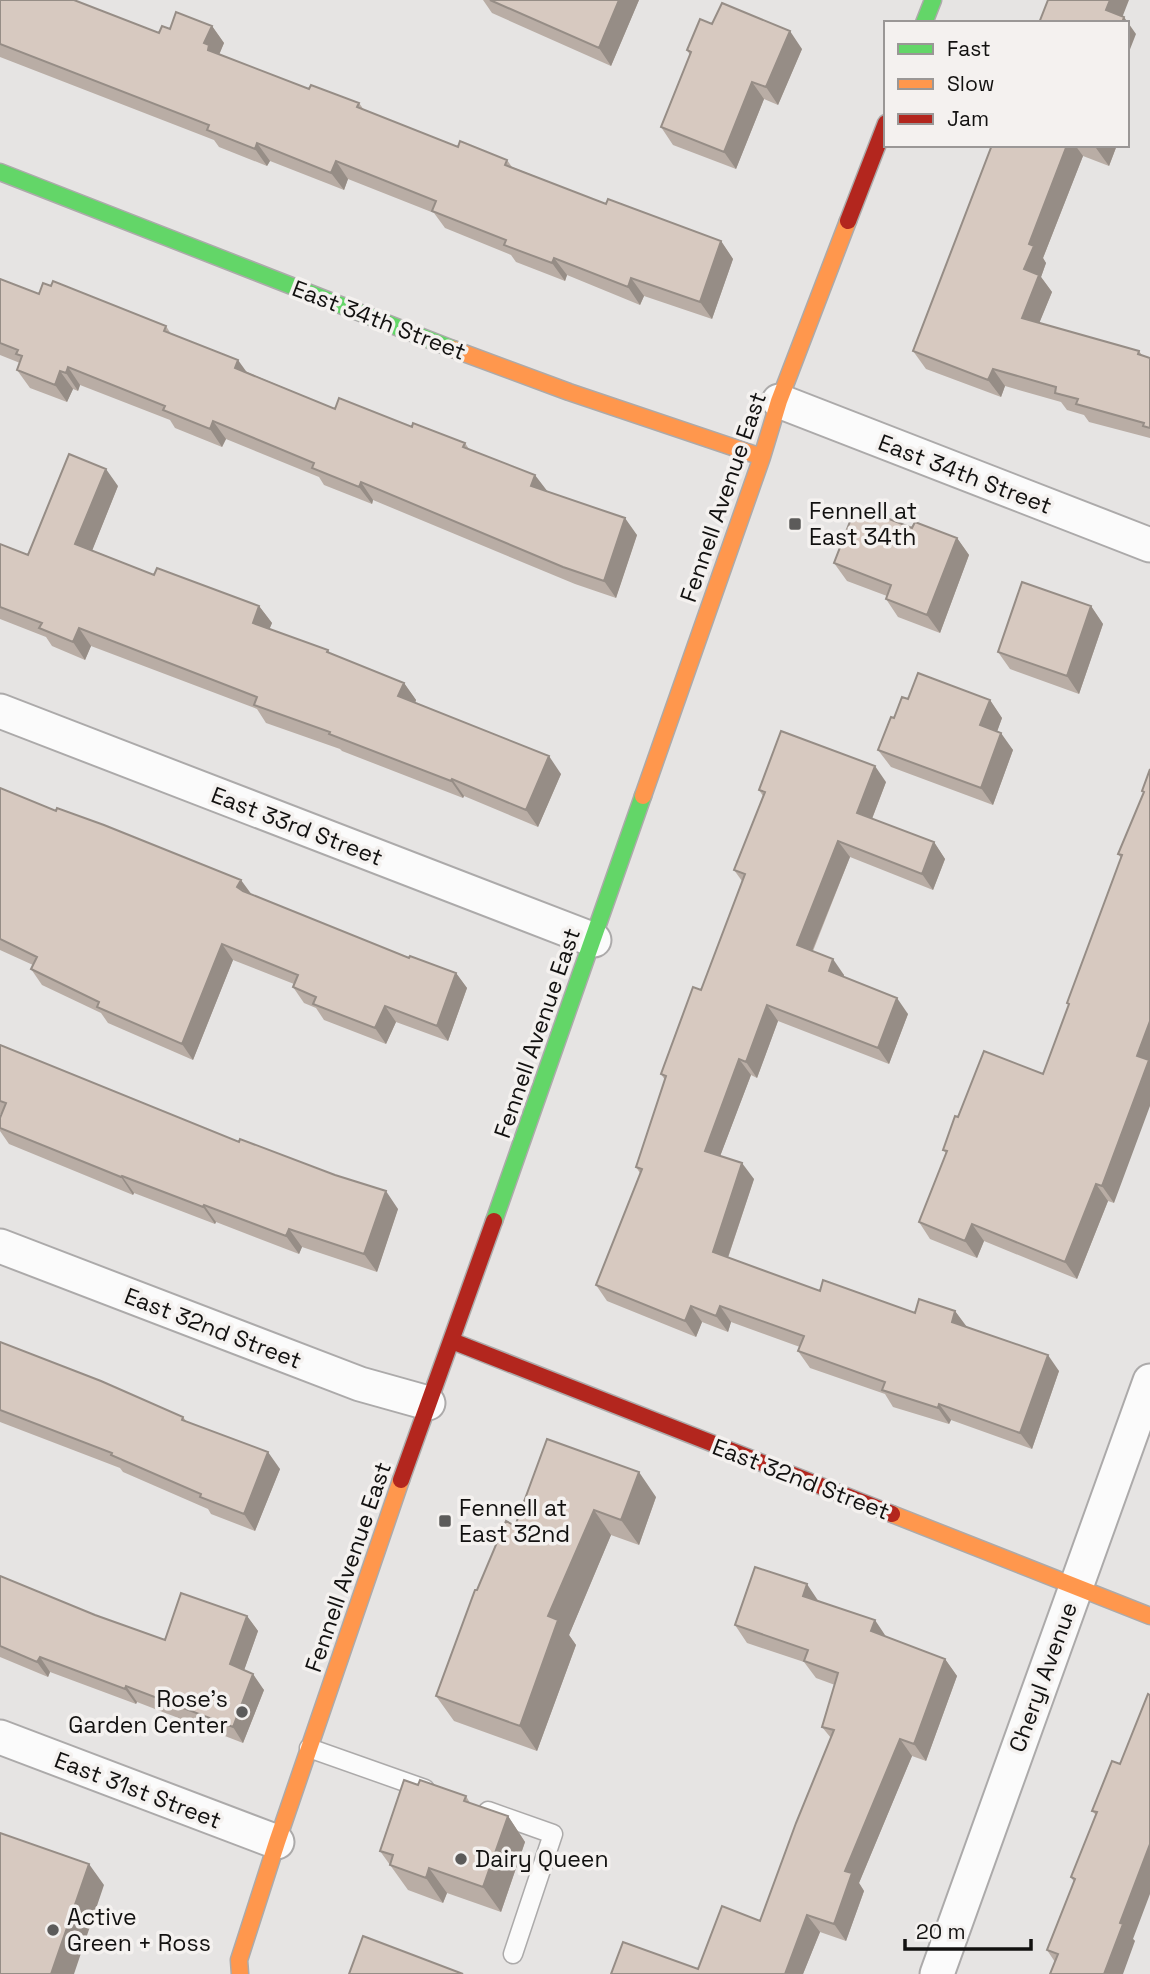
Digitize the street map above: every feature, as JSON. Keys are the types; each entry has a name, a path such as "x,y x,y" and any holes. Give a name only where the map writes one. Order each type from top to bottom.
{"main road":[{"path":"925,21 933,0"},
{"name":"Fennell Avenue East","path":"226,1974 239,1967 309,1748 428,1403 594,940 762,457 779,401 884,128"},
{"name":"East 34th Street","path":"0,172 447,348 762,457"},
{"name":"East 32nd Street","path":"452,1341 1150,1616"}],"street":[{"name":"East 34th Street","path":"779,401 1150,545"},
{"name":"East 33rd Street","path":"0,711 594,940"},
{"name":"East 32nd Street","path":"0,1246 360,1384 428,1403"},
{"name":"Cheryl Avenue","path":"937,1974 1150,1381"},
{"name":"East 31st Street","path":"0,1737 277,1842"}],"lane":[{"path":"309,1748 438,1793"},
{"path":"476,1807 554,1834 513,1954"}],"building":[{"path":"0,0 74,0 159,33 162,26 170,29 176,12 212,26 204,43 209,45 208,50 309,89 311,85 359,103 357,107 458,147 460,141 507,160 505,165 606,204 608,199 721,241 700,302 631,278 628,287 554,258 552,263 504,245 506,240 432,211 436,201 336,161 331,173 257,143 255,149 207,130 209,125 0,44"},
{"path":"490,0 619,0 599,48"},
{"path":"1048,0 1110,0 1106,10 1124,17 1123,21 1040,21"},
{"path":"722,3 790,31 766,87 752,82 724,152 661,127 691,52 687,50 700,19 712,24"},
{"path":"991,147 1066,147 1029,244 1034,246 1024,269 1039,275 1022,318 1139,351 1138,354 1150,358 1150,428 1143,426 1144,423 1076,404 1078,399 1055,393 1056,387 993,369 988,380 913,351"},
{"path":"0,279 39,294 43,283 51,286 53,281 166,326 164,331 238,360 235,368 335,409 339,398 412,427 413,423 465,443 463,447 535,475 531,486 625,518 604,581 563,567 361,482 359,487 312,468 314,463 213,421 210,429 163,410 165,406 68,367 66,373 60,371 55,385 17,370 22,356 16,354 18,350 0,343"},
{"path":"69,454 106,469 75,544 154,575 157,568 259,606 253,623 328,650 327,652 404,683 398,696 549,756 526,810 452,779 451,781 329,734 330,732 254,705 257,697 79,628 73,642 39,628 42,623 0,607 0,544 28,555"},
{"path":"856,506 912,528 915,522 957,538 927,615 886,599 891,585 834,563"},
{"path":"1022,582 1091,606 1067,676 998,652"},
{"path":"918,673 990,700 980,725 1001,733 981,788 878,750 891,717 894,718 902,697 908,699"},
{"path":"781,731 875,766 857,813 934,842 922,874 838,841 797,945 833,959 829,971 897,998 878,1048 767,1005 746,1062 739,1059 705,1151 742,1163 713,1252 820,1291 823,1280 915,1313 919,1299 955,1311 952,1322 1048,1355 1020,1433 939,1404 938,1408 882,1390 885,1382 798,1351 804,1336 720,1306 716,1316 691,1306 685,1321 596,1285 642,1169 636,1167 666,1076 661,1074 693,987 701,990 745,874 734,870 765,792 759,790"},
{"path":"1150,769 1150,1021 1137,1056 1149,1060 1102,1186 1096,1184 1065,1262 972,1224 965,1241 919,1222 947,1151 943,1150 955,1116 958,1117 984,1051 1043,1074"},
{"path":"0,788 56,811 57,808 104,825 241,880 237,887 243,891 409,958 410,956 456,973 437,1026 385,1006 375,1028 313,1004 316,997 293,987 298,975 222,944 182,1044 97,1007 99,1002 31,969 37,957 0,939"},
{"path":"0,1045 239,1142 240,1139 386,1191 364,1254 289,1229 286,1236 121,1177 0,1128 0,1118 6,1103 0,1101"},
{"path":"0,1342 101,1381 183,1417 182,1420 268,1452 244,1514 200,1497 201,1494 111,1455 112,1453 0,1410"},
{"path":"547,1439 639,1472 621,1520 594,1510 548,1616 558,1620 520,1726 436,1696 475,1590 506,1521 515,1526"},
{"path":"755,1567 807,1584 803,1596 875,1620 871,1631 945,1659 914,1744 900,1739 845,1871 852,1873 834,1924 807,1915 785,1974 611,1974 623,1942 698,1969 722,1906 760,1921 834,1730 822,1727 838,1673 804,1661 808,1650 735,1625"},
{"path":"0,1576 165,1640 181,1593 247,1616 230,1664 253,1674 233,1727 126,1686 125,1689 40,1657 37,1662 0,1646"},
{"path":"1148,1694 1150,1844 1120,1923 1123,1924 1104,1974 1050,1974 1058,1954 1047,1950 1075,1879 1071,1877 1097,1812 1092,1811 1112,1761 1120,1764"},
{"name":"Dairy Queen","path":"404,1780 418,1785 420,1780 466,1796 464,1801 508,1816 483,1887 429,1868 426,1878 390,1865 393,1855 380,1851"},
{"path":"0,1833 89,1864 51,1974 0,1974"},
{"path":"363,1936 463,1974 349,1974"}],"traffic: fast":[{"path":"925,21 933,0"},
{"path":"0,172 453,349"},
{"path":"494,1221 643,796"}],"traffic: slow":[{"path":"643,796 762,457 779,401 848,221"},
{"path":"453,349 569,392 762,457"},
{"path":"240,1974 239,1960 277,1842 401,1480"},
{"path":"892,1514 1150,1616"}],"traffic: jam":[{"path":"848,221 884,128"},
{"path":"401,1480 494,1221"},
{"path":"452,1341 892,1514"}],"place":[{"name":"Fennell at East 34th","path":"795,524"},
{"name":"Fennell at East 32nd","path":"445,1521"},
{"name":"Rose's Garden Center","path":"242,1712"},
{"name":"Dairy Queen","path":"461,1859"},
{"name":"Active Green + Ross","path":"53,1930"}]}
